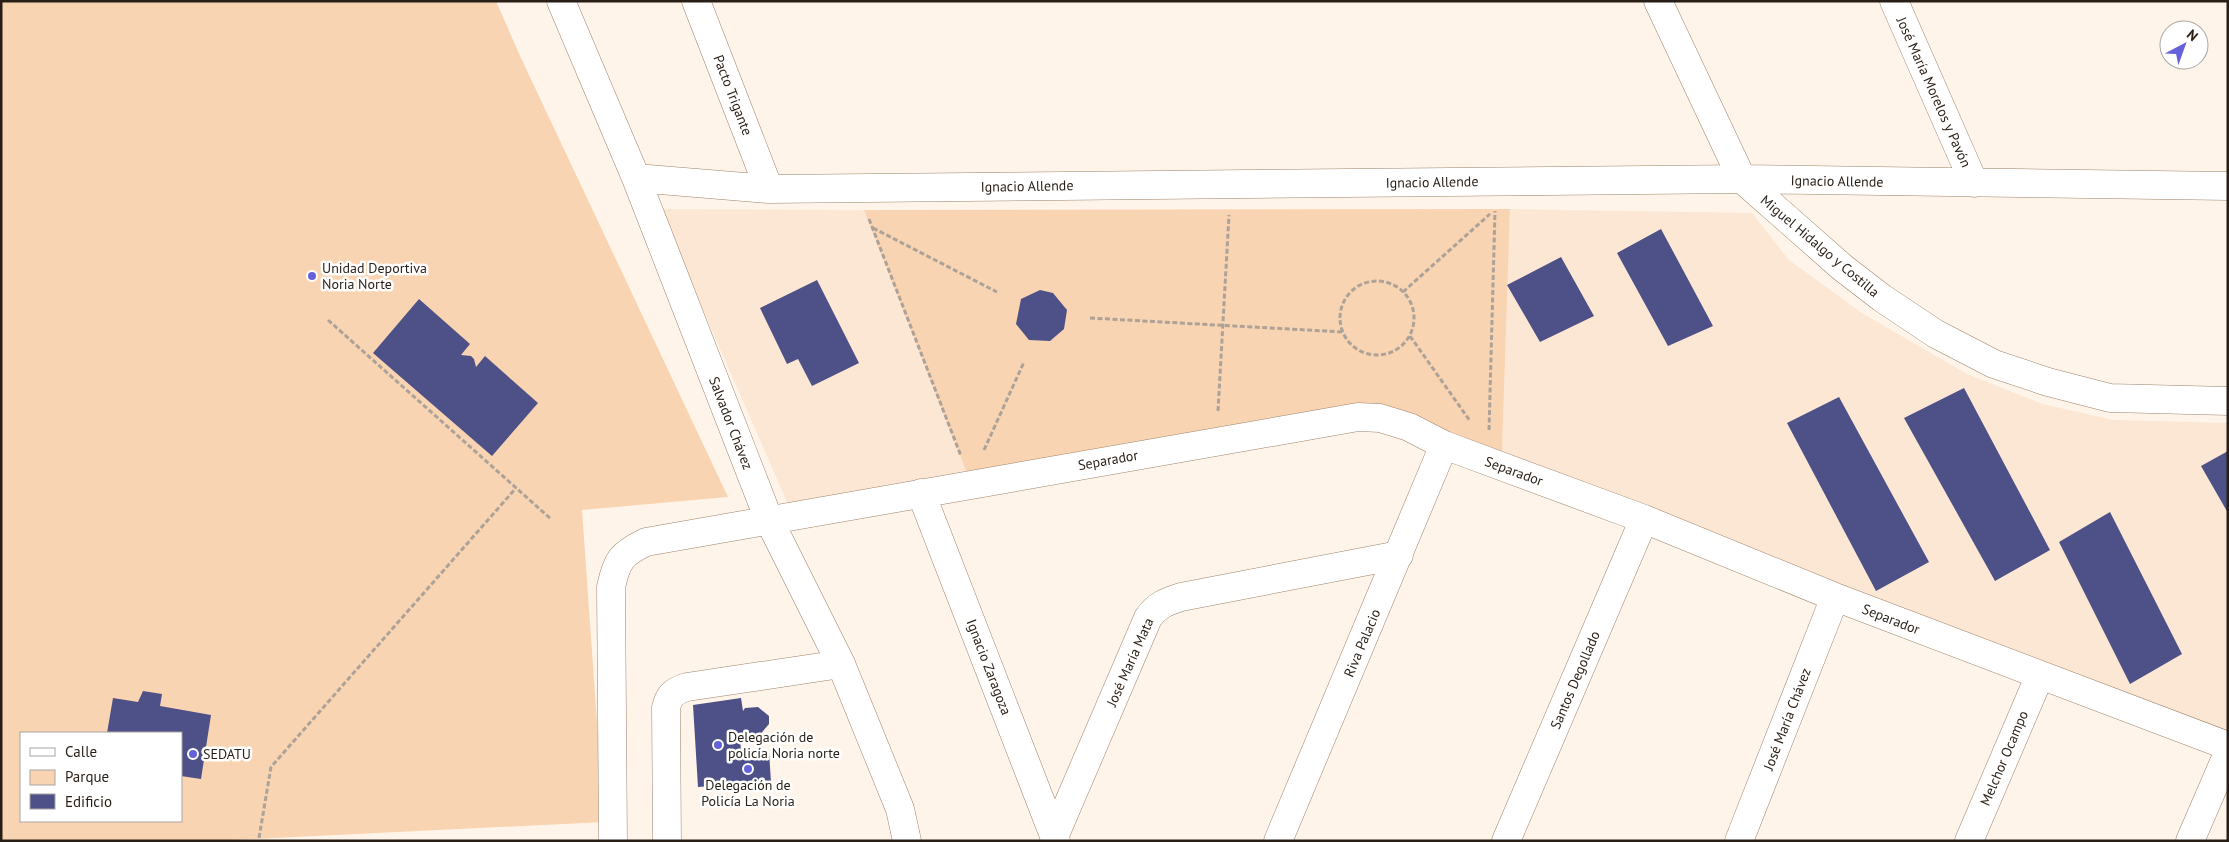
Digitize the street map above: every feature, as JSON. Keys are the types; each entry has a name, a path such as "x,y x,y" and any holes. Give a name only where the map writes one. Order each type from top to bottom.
{"street":[{"name":"Salvador Chávez","path":"561,1 636,178 769,520 841,664 900,810 907,841"},
{"name":"Pacto Trigante","path":"696,1 769,189"},
{"name":"Miguel Hidalgo y Costilla","path":"1658,1 1742,179 1843,268 1882,298 1936,334 1994,364 2048,382 2110,398 2228,402"},
{"name":"José María Morelos y Pavón","path":"1894,1 1974,183"},
{"name":"Ignacio Allende","path":"636,178 769,189 1742,179 2228,186"},
{"name":"Separador","path":"613,841 611,587 616,566 628,550 646,542 1358,417 1380,418 1409,427 1444,445 1644,519 1835,597 2228,746"},
{"name":"Riva Palacio","path":"1278,841 1444,445"},
{"name":"Ignacio Zaragoza","path":"921,493 1055,839"},
{"name":"Santos Degollado","path":"1506,841 1644,519"},
{"name":"José María Mata","path":"1055,839 1148,618 1156,608 1181,597 1399,555"},
{"name":"José María Chávez","path":"1739,841 1835,597"},
{"path":"667,841 666,708 669,698 675,690 841,664"},
{"name":"Melchor Ocampo","path":"1969,841 2040,676"},
{"path":"2190,841 2228,753"}],"path":[{"path":"1485,209 1495,209"},
{"path":"1403,292 1495,209"},
{"path":"1489,437 1495,209"},
{"path":"866,210 963,463"},
{"path":"1218,418 1230,210"},
{"path":"873,228 997,292"},
{"path":"1369,282 1382,282 1403,292 1410,301 1414,319 1410,336 1400,348 1379,355 1364,352 1356,348 1343,332 1340,320 1342,308 1354,290 1369,282"},
{"path":"1090,318 1343,332"},
{"path":"328,320 551,519"},
{"path":"1410,336 1472,423"},
{"path":"982,456 1024,362"},
{"path":"259,838 271,767 516,488"}],"shaded area":[{"path":"659,209 866,210 970,481 791,511"},
{"path":"1510,209 1752,213 1789,260 1862,313 1967,374 2042,404 2114,420 2228,423 2228,737 1502,452"}],"green space":[{"name":"Unidad Deportiva Noria Norte","path":"1,1 496,1 520,56 728,497 582,510 604,822 211,841 1,841"},
{"path":"1510,209 1502,452 1384,406 970,481 864,210"}],"building":[{"path":"1661,229 1713,326 1668,346 1617,253"},
{"path":"1561,257 1594,316 1540,342 1507,285"},
{"path":"817,280 859,363 812,386 798,359 787,364 760,308"},
{"path":"1040,290 1053,293 1067,310 1064,329 1050,341 1029,340 1016,324 1021,299"},
{"path":"419,299 470,344 461,355 471,356 476,367 485,356 538,403 492,456 373,353"},
{"path":"1964,388 2050,550 1995,581 1904,418"},
{"path":"1839,397 1929,562 1876,591 1787,423"},
{"path":"2228,451 2228,513 2201,466"},
{"path":"2110,512 2182,654 2130,684 2059,542"},
{"name":"SEDATU","path":"143,691 162,694 160,706 211,715 201,779 182,776 182,732 107,732 113,698 138,702"},
{"name":"Delegación de policía Noria norte","path":"741,698 743,711 745,708 758,707 769,716 769,724 758,737 740,734 741,753 769,752 771,782 698,787 693,705"}],"place":[{"name":"Unidad Deportiva Noria Norte","path":"312,276"},
{"name":"Delegación de policía Noria norte","path":"718,745"},
{"name":"SEDATU","path":"193,754"},
{"name":"Delegación de Policía La Noria","path":"748,769"}]}
